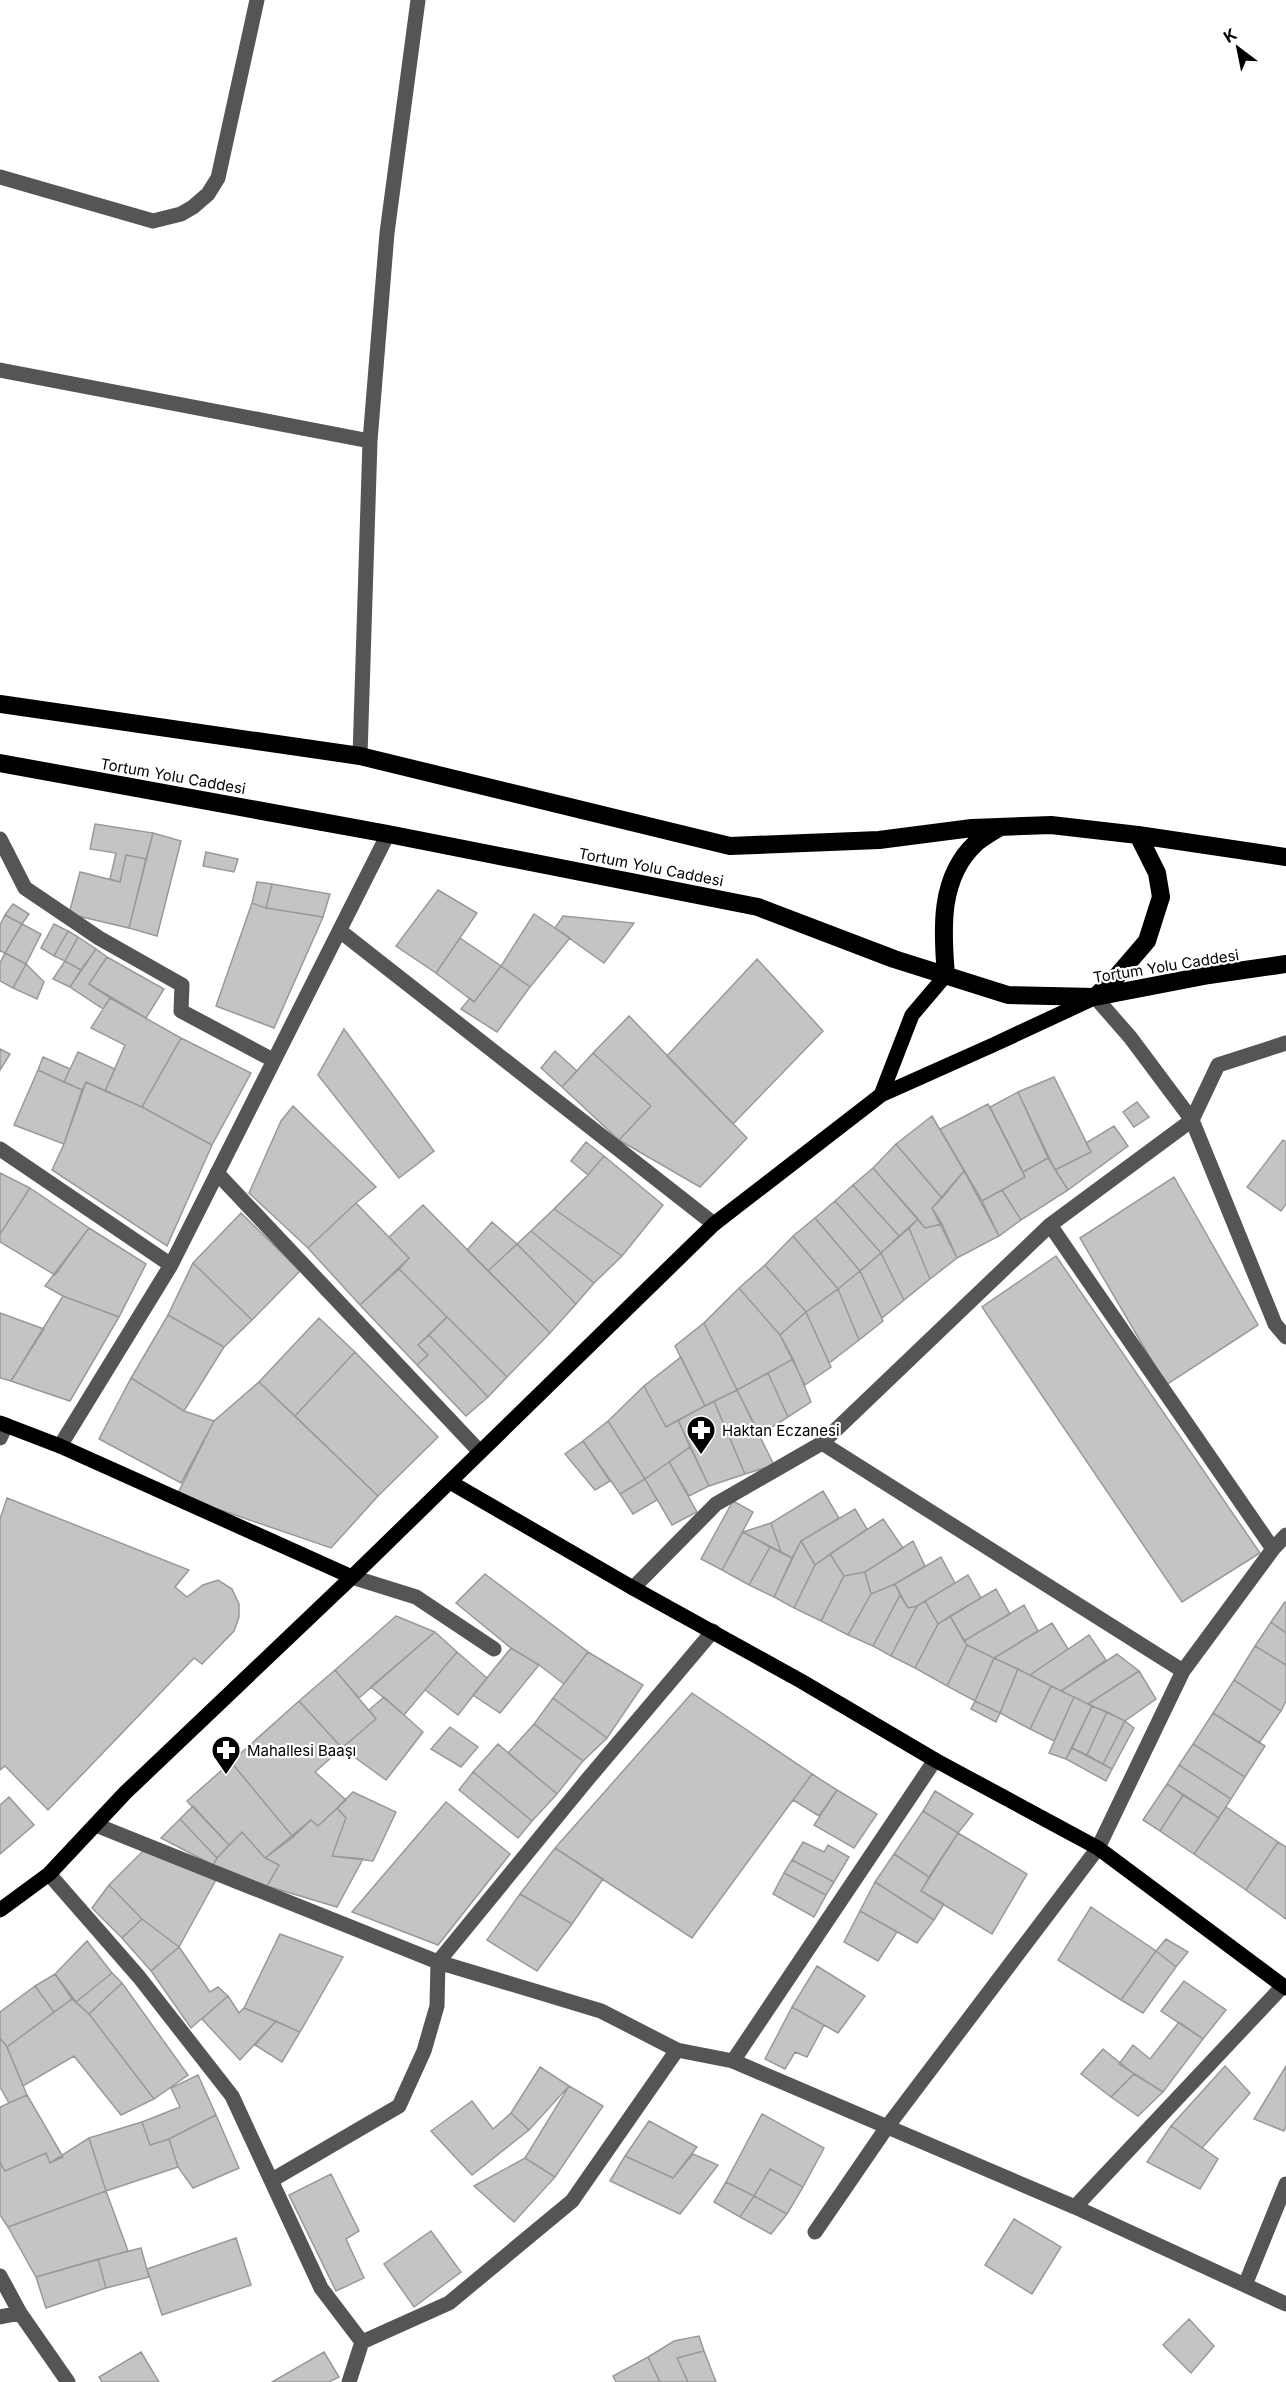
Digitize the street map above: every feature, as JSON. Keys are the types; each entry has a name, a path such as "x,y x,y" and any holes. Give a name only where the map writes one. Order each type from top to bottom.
{"highway":[{"path":"0,704 360,756 730,846 879,840 1000,827 1051,825 1138,835 1286,857"},
{"name":"Tortum Yolu Caddesi","path":"0,763 388,834 758,907 894,959 1008,994 1095,997 1209,975 1286,964"},
{"path":"946,975 942,932 945,905 953,874 976,843 1000,827"},
{"path":"1095,997 1117,976 1147,941 1161,897 1157,873 1138,835"}],"main road":[{"path":"881,1095 912,1015 946,975"},
{"path":"0,1910 49,1874 125,1793 352,1577 714,1224 881,1095 1095,997"},
{"path":"2,1428 60,1446 352,1577"},
{"path":"450,1482 935,1760 1098,1848 1284,1987"}],"street":[{"path":"0,177 153,221 181,214 193,207 208,194 218,178 257,0"},
{"path":"360,756 370,441 387,233 418,0"},
{"path":"0,370 370,441"},
{"path":"60,1446 171,1265 388,834"},
{"path":"0,839 25,888 99,938 182,985 181,1011 273,1060"},
{"path":"340,930 714,1224"},
{"path":"1095,997 1130,1037 1192,1120 1275,1324 1286,1337"},
{"path":"633,1588 716,1504 822,1443 1050,1225 1192,1120 1218,1065 1286,1043"},
{"path":"0,1149 171,1265"},
{"path":"217,1173 480,1452"},
{"path":"1050,1225 1273,1549"},
{"path":"822,1443 1184,1671"},
{"path":"815,2232 887,2127 1098,1848 1184,1671 1273,1549 1286,1535"},
{"path":"352,1577 416,1597 494,1649"},
{"path":"272,2180 399,2106 424,2051 437,2006 438,1962 712,1631"},
{"path":"733,2061 935,1760"},
{"path":"96,1825 438,1962 601,2011 677,2050 733,2061 1076,2207 1286,2304"},
{"path":"49,1874 139,1977 232,2096 321,2288 362,2342"},
{"path":"1076,2207 1284,1987"},
{"path":"349,2382 362,2342 449,2303 572,2201 677,2050"},
{"path":"1245,2285 1286,2184"},
{"path":"0,2276 20,2313 68,2382"},
{"path":"0,2317 20,2313"}],"building":[{"path":"95,824 153,833 146,859 126,855 120,882 110,879 116,853 90,849"},
{"path":"153,833 181,841 157,936 129,928"},
{"path":"206,852 238,859 234,872 203,866"},
{"path":"126,855 146,859 129,928 69,914 80,872 120,882"},
{"path":"257,882 272,884 266,908 252,903"},
{"path":"272,884 330,894 323,917 266,908"},
{"path":"438,890 477,913 436,973 396,946"},
{"path":"252,903 266,908 323,917 274,1028 216,1006"},
{"path":"13,904 29,914 22,924 5,915"},
{"path":"534,914 570,938 530,987 501,966"},
{"path":"5,915 22,924 5,953 0,951 0,925"},
{"path":"563,916 634,923 604,963 555,928"},
{"path":"22,924 41,934 26,964 5,953"},
{"path":"54,924 68,931 54,956 41,948"},
{"path":"68,931 78,937 65,961 54,956"},
{"path":"78,937 96,949 81,970 65,961"},
{"path":"460,938 501,966 474,1002 436,973"},
{"path":"96,949 107,957 89,984 110,998 103,1009 70,987"},
{"path":"5,953 26,964 13,988 0,981 0,963"},
{"path":"107,957 164,989 146,1018 89,984"},
{"path":"757,959 823,1031 733,1124 667,1056"},
{"path":"65,961 81,970 70,987 53,979"},
{"path":"26,964 44,982 37,999 13,988"},
{"path":"501,966 530,987 497,1032 461,1009 470,998 474,1002"},
{"path":"110,998 181,1038 142,1107 105,1091 125,1045 91,1028"},
{"path":"629,1016 747,1138 700,1187 619,1140 651,1106 593,1053"},
{"path":"344,1029 434,1151 399,1178 318,1075"},
{"path":"181,1038 251,1073 212,1145 142,1107"},
{"path":"0,1049 10,1054 0,1070"},
{"path":"555,1051 577,1071 562,1087 541,1068"},
{"path":"78,1052 115,1069 105,1091 86,1082 82,1090 64,1082"},
{"path":"593,1053 651,1106 619,1140 562,1087"},
{"path":"43,1057 70,1069 64,1082 38,1070"},
{"path":"38,1070 82,1090 64,1144 14,1125"},
{"path":"1054,1077 1091,1152 1055,1170 1018,1092"},
{"path":"86,1082 142,1107 212,1145 167,1246 52,1170 64,1144"},
{"path":"1018,1092 1048,1158 1023,1172 990,1107"},
{"path":"1137,1102 1149,1117 1134,1127 1123,1112"},
{"path":"988,1104 1025,1177 982,1201 940,1129"},
{"path":"293,1106 376,1187 308,1248 249,1193 281,1121"},
{"path":"932,1116 964,1171 942,1198 896,1144"},
{"path":"1114,1126 1128,1146 1068,1190 1055,1170 1091,1152 1086,1143"},
{"path":"1283,1140 1286,1142 1286,1204 1281,1211 1247,1187"},
{"path":"586,1142 604,1156 588,1175 571,1161"},
{"path":"896,1144 942,1198 932,1208 942,1224 925,1228 873,1168"},
{"path":"604,1156 663,1205 622,1256 554,1209"},
{"path":"1048,1158 1068,1190 1021,1220 1002,1190 1025,1177 1023,1172"},
{"path":"873,1168 918,1219 899,1236 853,1185"},
{"path":"964,1171 999,1236 957,1258 932,1208"},
{"path":"0,1173 30,1188 0,1234"},
{"path":"1174,1177 1258,1325 1166,1385 1080,1238"},
{"path":"853,1185 899,1236 881,1253 835,1201"},
{"path":"30,1188 89,1228 55,1275 0,1242 0,1234"},
{"path":"1002,1190 1021,1220 999,1236 982,1201"},
{"path":"835,1201 881,1253 860,1271 815,1218"},
{"path":"356,1203 409,1258 360,1305 308,1248"},
{"path":"423,1205 550,1333 507,1377 399,1269 409,1258 389,1237"},
{"path":"554,1209 622,1256 594,1283 531,1231"},
{"path":"241,1213 300,1271 252,1320 193,1263"},
{"path":"815,1218 860,1271 838,1289 793,1236"},
{"path":"918,1219 925,1228 942,1224 957,1258 930,1279 909,1228"},
{"path":"492,1222 517,1244 488,1271 467,1250"},
{"path":"89,1228 146,1264 119,1317 63,1296 45,1286"},
{"path":"909,1228 930,1279 904,1300 881,1253"},
{"path":"531,1231 594,1283 576,1304 517,1244"},
{"path":"793,1236 838,1289 806,1312 765,1265"},
{"path":"517,1244 576,1304 550,1333 488,1271"},
{"path":"881,1253 904,1300 882,1318 860,1271"},
{"path":"1056,1256 1260,1553 1182,1602 982,1307"},
{"path":"193,1263 252,1320 224,1347 168,1315"},
{"path":"765,1265 806,1312 780,1335 739,1288"},
{"path":"399,1269 447,1317 418,1345 428,1355 417,1365 360,1305"},
{"path":"860,1271 883,1321 859,1340 838,1289"},
{"path":"739,1288 780,1335 793,1359 737,1390 704,1323"},
{"path":"838,1289 859,1340 829,1363 806,1312"},
{"path":"63,1296 119,1317 70,1401 11,1381"},
{"path":"806,1312 831,1367 805,1385 780,1335"},
{"path":"0,1313 44,1329 11,1381 0,1378"},
{"path":"168,1315 224,1347 184,1411 131,1378"},
{"path":"447,1317 507,1377 488,1397 429,1335"},
{"path":"319,1318 355,1352 295,1416 259,1382"},
{"path":"704,1323 737,1390 705,1406 675,1346"},
{"path":"429,1335 488,1397 466,1416 417,1365 428,1355 418,1345"},
{"path":"355,1352 438,1437 378,1496 295,1416"},
{"path":"681,1357 705,1406 666,1427 644,1386"},
{"path":"793,1359 811,1402 788,1417 768,1373"},
{"path":"768,1373 788,1417 760,1435 737,1390"},
{"path":"131,1378 184,1411 214,1421 181,1483 99,1439"},
{"path":"259,1382 378,1496 331,1548 177,1495 214,1421"},
{"path":"644,1386 666,1427 678,1420 690,1447 645,1479 608,1421"},
{"path":"737,1390 774,1465 745,1474 714,1401"},
{"path":"714,1401 745,1474 709,1486 678,1420"},
{"path":"608,1421 645,1479 620,1494 583,1441"},
{"path":"583,1441 610,1481 595,1490 565,1454"},
{"path":"690,1447 709,1486 689,1496 669,1462"},
{"path":"669,1462 697,1512 672,1525 645,1479"},
{"path":"645,1479 657,1500 633,1514 620,1494"},
{"path":"823,1491 839,1518 801,1541 792,1558 781,1552 771,1523"},
{"path":"7,1498 189,1570 175,1587 187,1597 203,1585 218,1580 232,1589 239,1604 239,1617 234,1631 202,1664 194,1658 48,1810 5,1766 0,1770 0,1519"},
{"path":"733,1501 753,1512 722,1570 701,1559"},
{"path":"855,1509 867,1529 815,1565 801,1541"},
{"path":"883,1519 903,1548 865,1572 844,1576 830,1554"},
{"path":"771,1523 781,1552 743,1532"},
{"path":"743,1532 770,1547 749,1585 722,1570"},
{"path":"801,1541 815,1565 794,1608 774,1597"},
{"path":"913,1541 925,1566 895,1584 871,1594 865,1572"},
{"path":"770,1547 792,1558 774,1597 749,1585"},
{"path":"830,1554 844,1576 821,1621 794,1608 815,1565"},
{"path":"941,1557 955,1583 917,1606 908,1608 895,1584"},
{"path":"865,1572 871,1594 848,1635 821,1621 844,1576"},
{"path":"485,1574 588,1652 564,1684 511,1648 456,1603"},
{"path":"968,1575 981,1598 938,1624 925,1601"},
{"path":"895,1584 900,1595 873,1646 848,1635 871,1594"},
{"path":"996,1589 1010,1614 964,1641 950,1616"},
{"path":"900,1595 908,1608 917,1606 891,1656 873,1646"},
{"path":"925,1601 938,1624 915,1668 891,1656 917,1606"},
{"path":"1286,1603 1286,1633 1271,1622"},
{"path":"1024,1605 1038,1631 994,1658 967,1645 964,1641"},
{"path":"396,1616 435,1632 359,1698 335,1670"},
{"path":"950,1616 967,1645 947,1686 915,1668 938,1624"},
{"path":"1271,1622 1286,1633 1286,1665 1255,1646"},
{"path":"1052,1623 1068,1649 1030,1675 994,1658"},
{"path":"435,1632 457,1652 404,1715 371,1687"},
{"path":"1089,1635 1106,1660 1061,1691 1030,1675"},
{"path":"967,1645 994,1658 975,1701 947,1686"},
{"path":"1255,1646 1286,1665 1286,1701 1281,1711 1234,1680"},
{"path":"511,1648 539,1665 500,1713 473,1695"},
{"path":"457,1652 487,1678 458,1715 425,1690"},
{"path":"588,1652 643,1685 607,1738 553,1698"},
{"path":"1117,1654 1139,1671 1088,1704 1061,1691"},
{"path":"994,1658 1018,1669 1000,1713 975,1701"},
{"path":"1018,1669 1051,1686 1030,1729 1000,1713"},
{"path":"335,1670 376,1719 342,1748 299,1701"},
{"path":"1139,1671 1156,1699 1125,1721 1088,1704"},
{"path":"1234,1680 1281,1711 1259,1743 1213,1713"},
{"path":"1051,1686 1074,1697 1054,1741 1030,1729"},
{"path":"692,1693 812,1774 692,1938 555,1848"},
{"path":"384,1697 423,1732 386,1780 342,1748 376,1719 369,1710"},
{"path":"1074,1697 1092,1706 1066,1759 1049,1753"},
{"path":"553,1698 607,1738 583,1761 534,1724"},
{"path":"299,1701 342,1748 315,1772 346,1800 318,1826 311,1820 293,1837 231,1762"},
{"path":"975,1701 1000,1713 996,1722 971,1709"},
{"path":"1092,1706 1107,1712 1087,1755 1072,1748"},
{"path":"1107,1712 1125,1721 1103,1764 1087,1755"},
{"path":"1213,1713 1265,1746 1245,1777 1193,1744"},
{"path":"1125,1721 1134,1728 1112,1769 1103,1764"},
{"path":"534,1724 583,1761 557,1794 508,1753"},
{"path":"450,1727 478,1747 461,1767 431,1749"},
{"path":"498,1744 557,1794 532,1821 473,1772"},
{"path":"1193,1744 1245,1777 1231,1799 1179,1765"},
{"path":"1072,1748 1112,1769 1106,1781 1066,1759"},
{"path":"231,1762 293,1837 265,1858 242,1832 229,1845 187,1801"},
{"path":"1179,1765 1231,1799 1219,1818 1167,1784"},
{"path":"473,1772 532,1821 518,1838 459,1790"},
{"path":"812,1774 837,1790 819,1816 793,1800"},
{"path":"1167,1784 1183,1795 1160,1831 1143,1820"},
{"path":"837,1790 877,1814 854,1848 814,1825"},
{"path":"935,1791 973,1814 958,1833 923,1811"},
{"path":"353,1792 396,1812 373,1861 332,1856 346,1818 337,1808"},
{"path":"1183,1795 1219,1818 1194,1854 1160,1831"},
{"path":"9,1797 34,1825 0,1854 0,1805"},
{"path":"446,1802 510,1854 438,1945 352,1912"},
{"path":"193,1806 229,1845 217,1858 180,1819"},
{"path":"1226,1807 1278,1842 1246,1890 1194,1854"},
{"path":"337,1808 346,1818 332,1856 363,1859 337,1907 267,1886 279,1865 265,1858 311,1820 318,1826"},
{"path":"923,1811 958,1833 929,1877 894,1854"},
{"path":"180,1819 217,1858 213,1865 161,1838"},
{"path":"242,1832 265,1858 279,1865 267,1886 213,1865"},
{"path":"958,1833 1027,1874 992,1934 921,1891"},
{"path":"803,1842 824,1852 828,1845 849,1857 834,1882 792,1860"},
{"path":"1278,1842 1286,1847 1286,1919 1246,1890"},
{"path":"555,1848 603,1879 572,1924 520,1894"},
{"path":"144,1850 217,1878 179,1947 142,1919 109,1885"},
{"path":"894,1854 929,1877 921,1891 944,1904 934,1920 875,1882"},
{"path":"792,1860 834,1882 826,1895 784,1873"},
{"path":"784,1873 826,1895 814,1917 773,1894"},
{"path":"875,1882 934,1920 917,1943 860,1911"},
{"path":"109,1885 142,1919 122,1938 92,1908"},
{"path":"520,1894 572,1924 537,1971 487,1940"},
{"path":"1091,1907 1156,1951 1121,2000 1058,1960"},
{"path":"860,1911 897,1932 878,1961 844,1942"},
{"path":"142,1919 179,1947 151,1971 122,1938"},
{"path":"280,1934 343,1957 300,2032 244,2008"},
{"path":"1166,1939 1188,1952 1176,1967 1156,1951"},
{"path":"87,1941 112,1973 76,2002 55,1974"},
{"path":"179,1947 210,1992 218,1987 228,1996 191,2028 151,1971"},
{"path":"1156,1951 1176,1967 1143,2013 1121,2000"},
{"path":"817,1966 865,1996 838,2033 792,2007"},
{"path":"112,1973 122,1983 89,2014 76,2002"},
{"path":"55,1974 72,1999 54,2012 35,1986"},
{"path":"1184,1981 1226,2010 1203,2039 1161,2011"},
{"path":"122,1983 188,2075 154,2099 89,2014"},
{"path":"35,1986 54,2012 7,2047 0,2038 0,2012"},
{"path":"228,1996 239,2013 244,2008 276,2021 240,2060 202,2019"},
{"path":"72,1999 89,2014 154,2099 121,2115 74,2056 23,2086 7,2047"},
{"path":"792,2007 824,2025 807,2057 795,2052 785,2069 765,2059"},
{"path":"276,2021 300,2032 282,2062 255,2045"},
{"path":"1179,2022 1203,2039 1163,2092 1119,2064 1133,2045 1150,2059"},
{"path":"0,2038 7,2047 27,2095 9,2103 0,2087"},
{"path":"1103,2049 1134,2074 1111,2097 1081,2074"},
{"path":"1225,2066 1250,2093 1202,2148 1171,2126"},
{"path":"1286,2066 1286,2126 1284,2131 1254,2119"},
{"path":"540,2067 569,2086 529,2130 511,2113"},
{"path":"1134,2074 1163,2092 1138,2116 1111,2097"},
{"path":"198,2075 216,2115 169,2139 150,2145 142,2122 180,2107 171,2088"},
{"path":"569,2086 603,2106 555,2177 525,2158"},
{"path":"27,2095 63,2157 50,2163 46,2153 5,2171 0,2162 0,2107"},
{"path":"472,2101 493,2129 511,2113 529,2130 472,2175 431,2131"},
{"path":"762,2114 824,2148 803,2187 770,2169 754,2196 726,2182"},
{"path":"216,2115 239,2168 193,2188 178,2167 169,2139"},
{"path":"649,2121 697,2147 673,2178 625,2156"},
{"path":"142,2122 150,2145 169,2139 178,2167 106,2191 89,2138"},
{"path":"1171,2126 1218,2159 1200,2189 1147,2162"},
{"path":"89,2138 106,2191 8,2227 0,2215 0,2162 5,2171 46,2153 50,2163"},
{"path":"693,2154 718,2165 680,2214 610,2181 625,2156 673,2178"},
{"path":"525,2158 555,2177 514,2222 474,2186"},
{"path":"770,2169 803,2187 787,2214 754,2196"},
{"path":"331,2174 359,2231 346,2239 364,2278 336,2291 289,2195"},
{"path":"726,2182 754,2196 740,2217 714,2202"},
{"path":"106,2191 128,2251 36,2277 8,2227"},
{"path":"754,2196 787,2214 771,2234 740,2217"},
{"path":"1014,2219 1061,2247 1032,2294 985,2265"},
{"path":"431,2231 461,2272 414,2307 384,2264"},
{"path":"236,2238 251,2285 162,2315 147,2269"},
{"path":"141,2248 149,2277 106,2288 98,2259"},
{"path":"98,2259 106,2288 46,2308 36,2277"},
{"path":"1189,2319 1214,2346 1191,2373 1163,2345"},
{"path":"699,2336 704,2351 677,2358 688,2382 660,2382 648,2357 674,2341"},
{"path":"704,2351 716,2382 688,2382 677,2358"},
{"path":"141,2352 159,2382 102,2382 99,2377"},
{"path":"324,2352 339,2377 329,2382 272,2382"},
{"path":"648,2357 660,2382 616,2382 613,2376"}],"place":[{"name":"Haktan Eczanesi","path":"701,1456"},
{"name":"Mahallesi Baaşı","path":"226,1776"}]}
